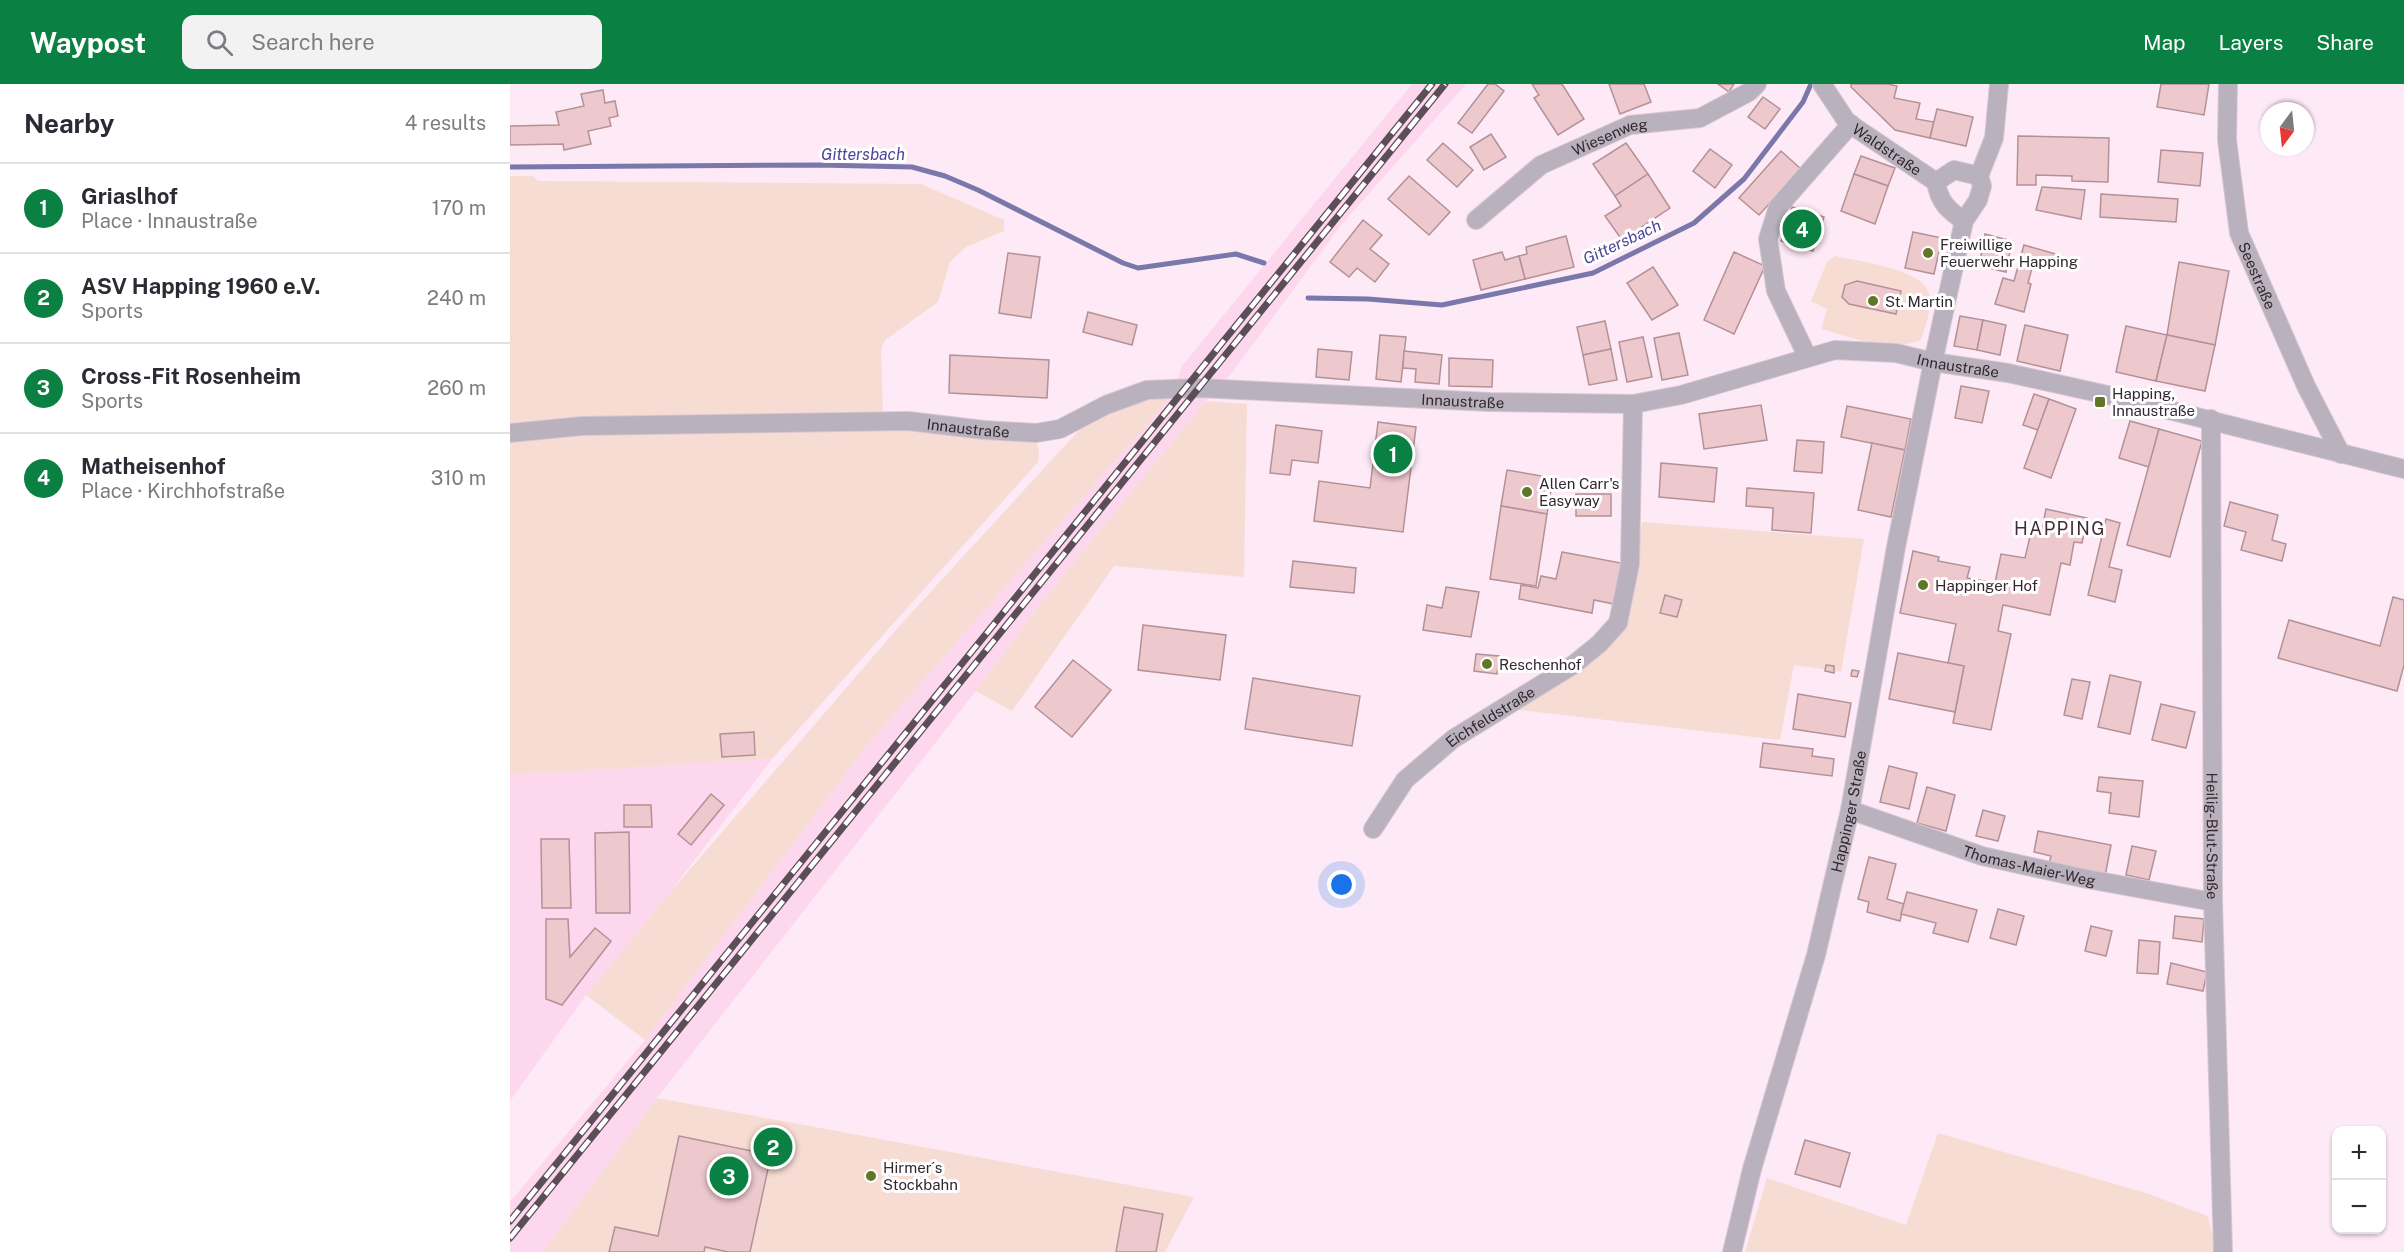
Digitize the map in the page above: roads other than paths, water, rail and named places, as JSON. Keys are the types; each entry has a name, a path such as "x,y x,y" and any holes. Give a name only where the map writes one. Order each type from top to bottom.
{"street":[{"name":"Wiesenweg","path":"1476,220 1541,165 1630,125 1700,118 1749,92 1756,84"},
{"path":"1979,176 1954,170 1936,182 1943,204 1964,221 1978,200 1982,186 1979,176 1994,138 1999,84"},
{"name":"Seestraße","path":"2228,84 2227,140 2239,233 2306,386 2341,454"},
{"name":"Waldstraße","path":"1823,86 1851,124 1936,182"},
{"path":"1807,356 1776,291 1768,239 1778,207 1851,124"},
{"name":"Happinger Straße","path":"1732,1252 1752,1169 1816,955 1850,810 1896,547 1964,221"},
{"name":"Innaustraße","path":"510,433 582,426 908,421 984,430 1036,433 1060,429 1130,395 1160,389 1198,388 1490,402 1633,404 1681,395 1807,356 1835,350 1896,353 1934,362 2008,373 2211,419 2404,469"},
{"name":"Eichfeldstraße","path":"1374,829 1406,780 1453,739 1573,665 1599,644 1618,623 1630,564 1633,404"},
{"name":"Heilig-Blut-Straße","path":"2211,419 2213,902 2223,1252"},
{"name":"Thomas-Maier-Weg","path":"1850,810 1982,855 2082,878 2213,902"}],"waterway":[{"name":"Gittersbach","path":"1308,298 1368,299 1442,305 1593,273 1694,223 1744,179 1803,102 1811,84"},
{"name":"Gittersbach","path":"510,167 819,165 912,167 945,176 978,190 1123,263 1138,268 1236,254 1264,263"}],"railway":[{"path":"510,1221 1432,84"},
{"path":"510,1238 1445,84"}],"place":[{"name":"Matheisenhof","path":"1802,229"},
{"name":"Freiwillige Feuerwehr Happing","path":"1928,253"},
{"name":"St. Martin","path":"1873,301"},
{"name":"Happing, Innaustraße","path":"2100,402"},
{"name":"Griaslhof","path":"1393,454"},
{"name":"Allen Carr's Easyway","path":"1527,492"},
{"name":"Happinger Hof","path":"1923,585"},
{"name":"Reschenhof","path":"1487,664"},
{"name":"ASV Happing 1960 e.V.","path":"773,1147"},
{"name":"Cross-Fit Rosenheim","path":"729,1176"},
{"name":"Hirmer´s Stockbahn","path":"871,1176"}],"district":[{"name":"HAPPING","path":"2060,528"}]}
